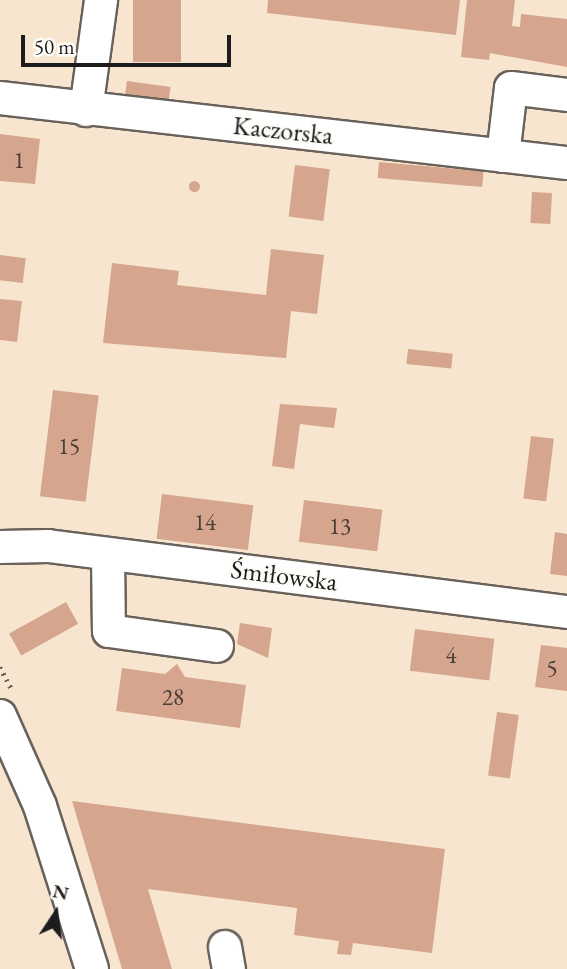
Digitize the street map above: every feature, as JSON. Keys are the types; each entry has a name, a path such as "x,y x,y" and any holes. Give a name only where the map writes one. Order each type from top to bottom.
{"street":[{"path":"86,110 101,0"},
{"path":"503,156 511,88 567,95"},
{"name":"Kaczorska","path":"0,98 86,110 567,163"},
{"name":"Śmiłowska","path":"0,547 107,554 567,612"},
{"path":"107,554 109,631 217,646"},
{"path":"0,716 40,806 92,969"}],"building":[{"path":"133,0 181,0 181,62 133,62"},
{"path":"268,0 460,0 456,35 267,13"},
{"path":"467,0 515,0 512,26 520,27 521,14 567,19 567,67 490,53 489,60 461,57"},
{"path":"127,81 171,87 168,102 125,96"},
{"path":"0,134 40,139 35,184 0,181"},
{"path":"379,162 484,171 482,187 378,178"},
{"path":"295,165 330,169 323,221 289,217"},
{"path":"194,181 198,182 198,190 194,191 190,190 189,186 190,182"},
{"path":"532,192 552,193 550,224 530,223"},
{"path":"271,249 324,255 317,314 291,311 286,358 103,343 112,263 179,271 177,285 266,295"},
{"path":"0,255 26,258 23,283 0,280"},
{"path":"0,299 22,301 17,342 0,340"},
{"path":"408,349 453,354 451,369 406,364"},
{"path":"53,390 99,396 86,502 40,496"},
{"path":"280,404 337,408 334,428 300,424 294,469 272,466"},
{"path":"531,436 554,439 546,501 523,499"},
{"path":"162,494 253,505 248,550 157,539"},
{"path":"304,500 382,510 377,551 299,542"},
{"path":"555,532 567,534 567,576 550,574"},
{"path":"66,602 78,624 21,655 9,634"},
{"path":"240,623 272,628 268,658 237,644"},
{"path":"415,629 494,639 489,680 410,671"},
{"path":"541,645 567,648 567,691 535,687"},
{"path":"177,664 185,677 246,685 240,728 116,711 122,668 165,674"},
{"path":"497,712 519,715 510,778 488,775"},
{"path":"72,801 445,849 432,953 353,943 351,955 337,954 339,941 294,935 297,908 148,889 172,969 122,969"}]}
